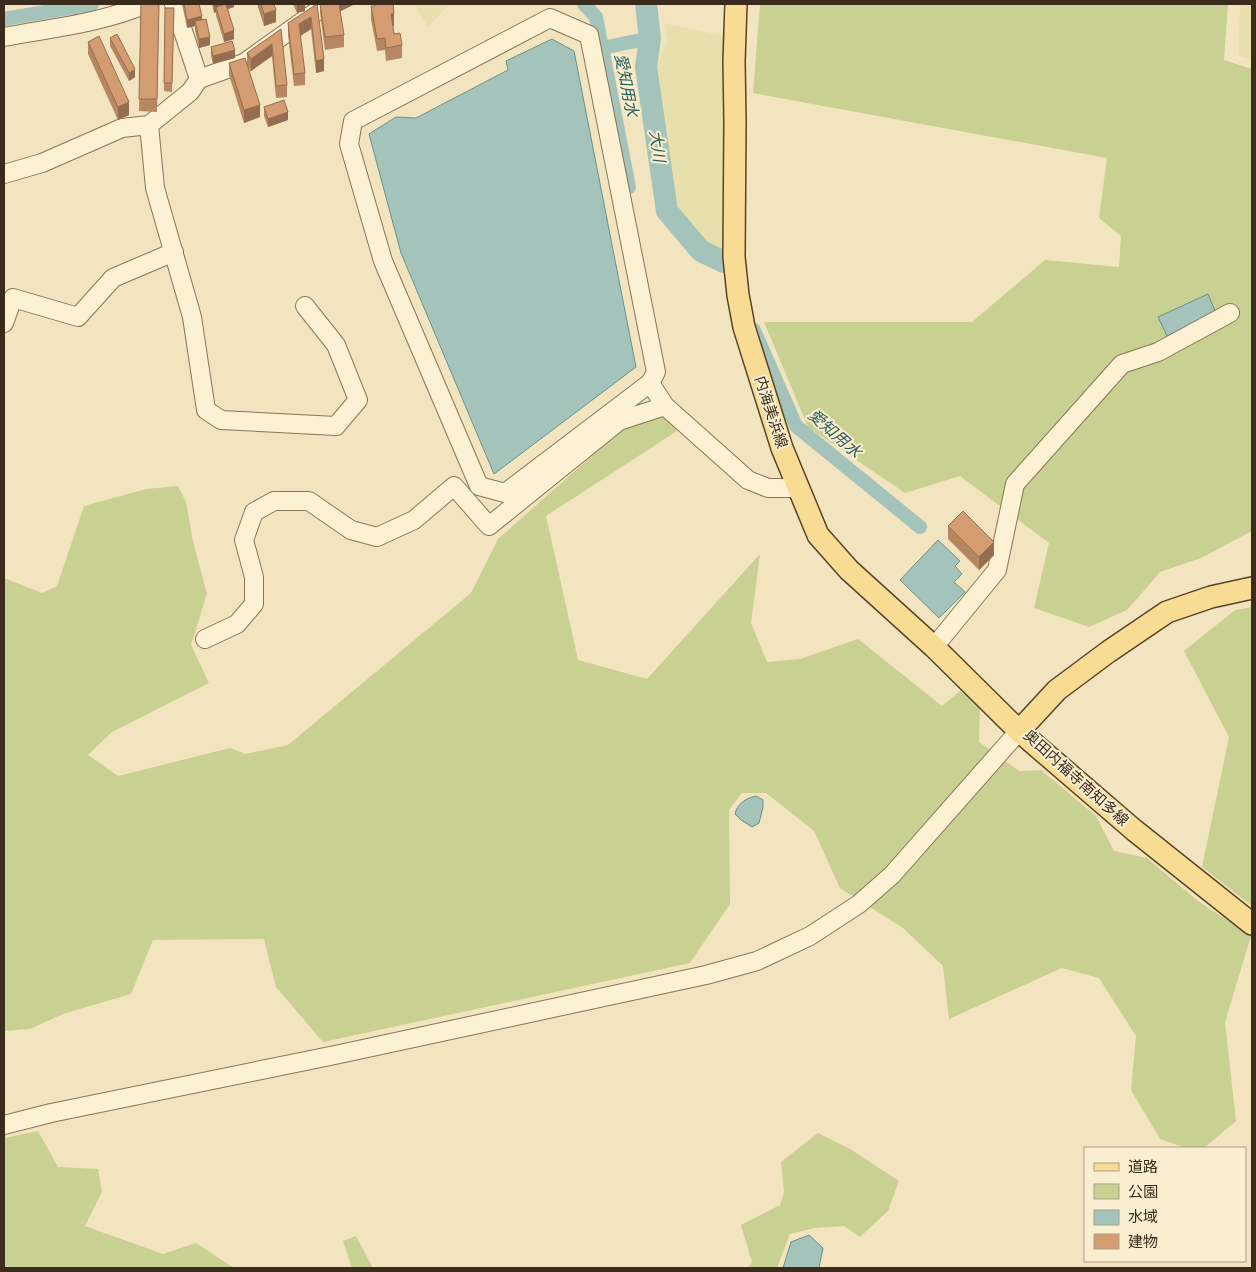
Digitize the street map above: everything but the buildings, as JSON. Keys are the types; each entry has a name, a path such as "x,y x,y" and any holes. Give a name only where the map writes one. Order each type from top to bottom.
{"main road":[{"name":"内海美浜線","path":"736,4 734,61 734,257 744,327 782,448 818,535 850,570 934,647 1019,731"},
{"name":"奥田内福寺南知多線","path":"1252,588 1211,597 1167,612 1057,690 1019,731 1134,830 1252,924"}],"street":[{"path":"4,37 84,22 131,10 146,4"},
{"path":"174,4 199,79"},
{"path":"4,174 42,163 122,128 149,125 190,92 199,79 244,63 327,4"},
{"path":"550,18 589,35 656,372 650,383 505,493 479,486 384,261 349,144 354,121 550,18"},
{"path":"149,125 155,188 192,317 206,410 221,420 336,426 358,400 336,345 305,306"},
{"path":"4,323 13,298 78,317 113,278 174,252"},
{"path":"934,647 997,570 1015,484 1021,477 1122,364 1158,352 1230,313"},
{"path":"650,383 665,406 748,480 768,488 798,488"},
{"path":"205,639 237,624 254,604 254,577 244,540 254,512 274,501 309,501 351,530 377,537 414,520 454,486 489,526 618,421 665,406"},
{"path":"4,1126 51,1113 335,1055 706,975 757,961 810,936 859,904 892,875 1019,731"}],"shaded area":[{"path":"414,4 450,4 428,27"},
{"path":"1240,4 1252,4 1252,60 1238,56"},
{"path":"663,23 725,36 723,253 704,244 676,208 655,71 668,40"}],"green space":[{"path":"760,4 1228,4 1224,60 1252,69 1252,531 1201,558 1160,572 1127,610 1089,627 1034,608 1049,543 960,476 905,493 808,427 764,322 972,322 1045,260 1119,267 1121,236 1099,218 1107,158 753,93"},
{"path":"662,415 677,431 546,516 578,660 647,679 760,554 751,623 767,662 800,659 858,639 942,706 960,691 980,706 979,742 1019,771 1041,770 1096,816 1114,851 1147,858 1198,901 1251,936 1225,1022 1236,1121 1205,1147 1183,1147 1160,1139 1131,1090 1136,1036 1099,978 1062,968 949,1019 943,966 903,928 840,888 814,831 766,793 742,793 729,810 730,904 690,963 323,1042 276,987 264,939 153,940 131,994 63,1014 30,1029 4,1031 4,578 42,593 57,586 84,506 146,489 178,486 186,502 193,541 207,594 191,645 209,683 112,732 88,755 118,776 230,748 246,754 288,745 471,593 498,539 620,431"},
{"path":"1252,607 1252,906 1202,867 1229,737 1184,651 1235,610"},
{"path":"38,1131 58,1167 98,1169 102,1192 85,1226 163,1254 196,1243 234,1268 4,1268 4,1138"},
{"path":"818,1133 850,1149 899,1181 888,1211 860,1237 844,1226 814,1228 790,1234 777,1268 748,1268 752,1262 741,1225 780,1205 784,1192 781,1162"},
{"path":"356,1236 373,1268 352,1268 343,1241"}],"water":[{"path":"552,39 574,51 636,367 494,474 401,253 369,134 396,117 416,118 508,70 506,61"},
{"path":"1208,294 1216,313 1167,336 1158,317"},
{"path":"938,540 960,561 955,566 962,574 954,582 965,592 939,618 900,580"},
{"path":"756,796 763,800 763,807 759,823 752,827 735,814 742,802"},
{"path":"809,1235 823,1248 819,1268 783,1268 791,1242"}],"waterway":[{"name":"愛知用水","path":"4,19 92,4"},
{"name":"愛知用水","path":"584,4 596,17 629,187"},
{"name":"大川","path":"646,4 650,38 646,67 667,211 701,251 724,262"},
{"name":"愛知用水","path":"602,48 650,38"},
{"name":"愛知用水","path":"754,330 796,426 920,527"}]}
